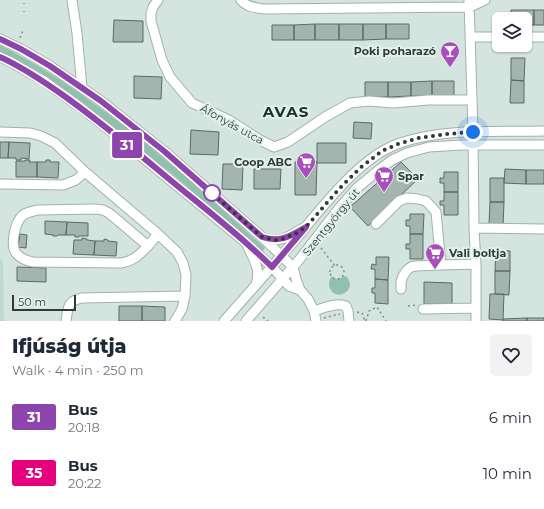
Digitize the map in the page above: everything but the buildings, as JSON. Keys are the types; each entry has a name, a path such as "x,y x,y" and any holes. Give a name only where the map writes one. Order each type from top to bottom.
{"street":[{"path":"72,0 78,33 82,88"},
{"name":"Áfonyás utca","path":"158,0 151,13 151,21 162,60 170,77 192,103 229,120 260,140 274,147 288,142 325,117 350,103 369,101 393,103 428,100 472,100"},
{"path":"241,0 251,7 264,9 469,3 485,0"},
{"path":"469,3 476,264 476,321"},
{"path":"470,37 492,37"},
{"path":"532,37 544,37"},
{"path":"0,39 44,62 101,101 164,151 262,237 293,267 300,290 308,299 315,318 328,307 341,304 346,306 349,321"},
{"path":"0,57 44,82 80,107 245,242 272,267 289,286 300,290"},
{"name":"Szentgyörgy út","path":"224,321 339,189 360,168 382,151 398,144 419,138 446,134 544,131"},
{"path":"0,132 30,133 55,142 86,172 177,252 183,263 186,275 185,296 182,309 175,321"},
{"name":"Szentgyörgy út","path":"246,321 299,260 340,207 357,188 392,160 407,153 429,147 473,144 544,145"},
{"path":"0,184 63,185 76,180 86,172"},
{"path":"376,224 399,201 407,198 418,199 426,202 436,212 441,264"},
{"path":"148,246 109,213 103,210 95,209 31,211 18,221 14,237 16,252 20,257 27,261 121,264 135,259 148,246 158,234"},
{"name":"Szentgyörgy út","path":"262,237 276,240 282,239 295,234 306,227"},
{"path":"474,228 544,229"},
{"path":"245,242 259,272 256,285"},
{"path":"401,289 403,276 411,267 441,264 476,264"},
{"path":"66,321 68,307 74,300 82,298 185,296"},
{"path":"421,307 476,308"}],"path":[{"path":"19,40 23,30"},
{"path":"321,248 335,266 341,267 344,270 343,276 339,279 335,278 331,274 332,269 335,266"},
{"path":"408,306 421,307"},
{"path":"365,321 369,311 377,307 386,321"},
{"path":"315,318 348,311 362,313 365,321"},
{"path":"263,317 268,321"}],"shaded area":[{"path":"0,257 3,262 4,321 0,321"}],"green space":[{"path":"0,45 59,79 127,128 220,207 265,248 262,252 177,178 102,119 0,53"},
{"path":"332,276 337,279 346,276 350,286 345,293 337,294 333,292 329,285"}],"bus line":[{"name":"31","path":"0,39 50,66 101,101 164,151 262,237 276,240 282,239 295,234 306,227 272,267 245,242 80,107 44,82 0,57"}],"place":[{"name":"Poki poharazó","path":"450,68"},
{"name":"Coop ABC","path":"306,179"},
{"name":"Spar","path":"384,193"},
{"name":"Vali boltja","path":"435,270"}],"district":[{"name":"AVAS","path":"286,111"}],"route":[{"path":"212,193 207,189 262,237 276,240 282,239 295,234 306,227 339,189 360,168 382,151 398,144 433,135 473,132"}]}
